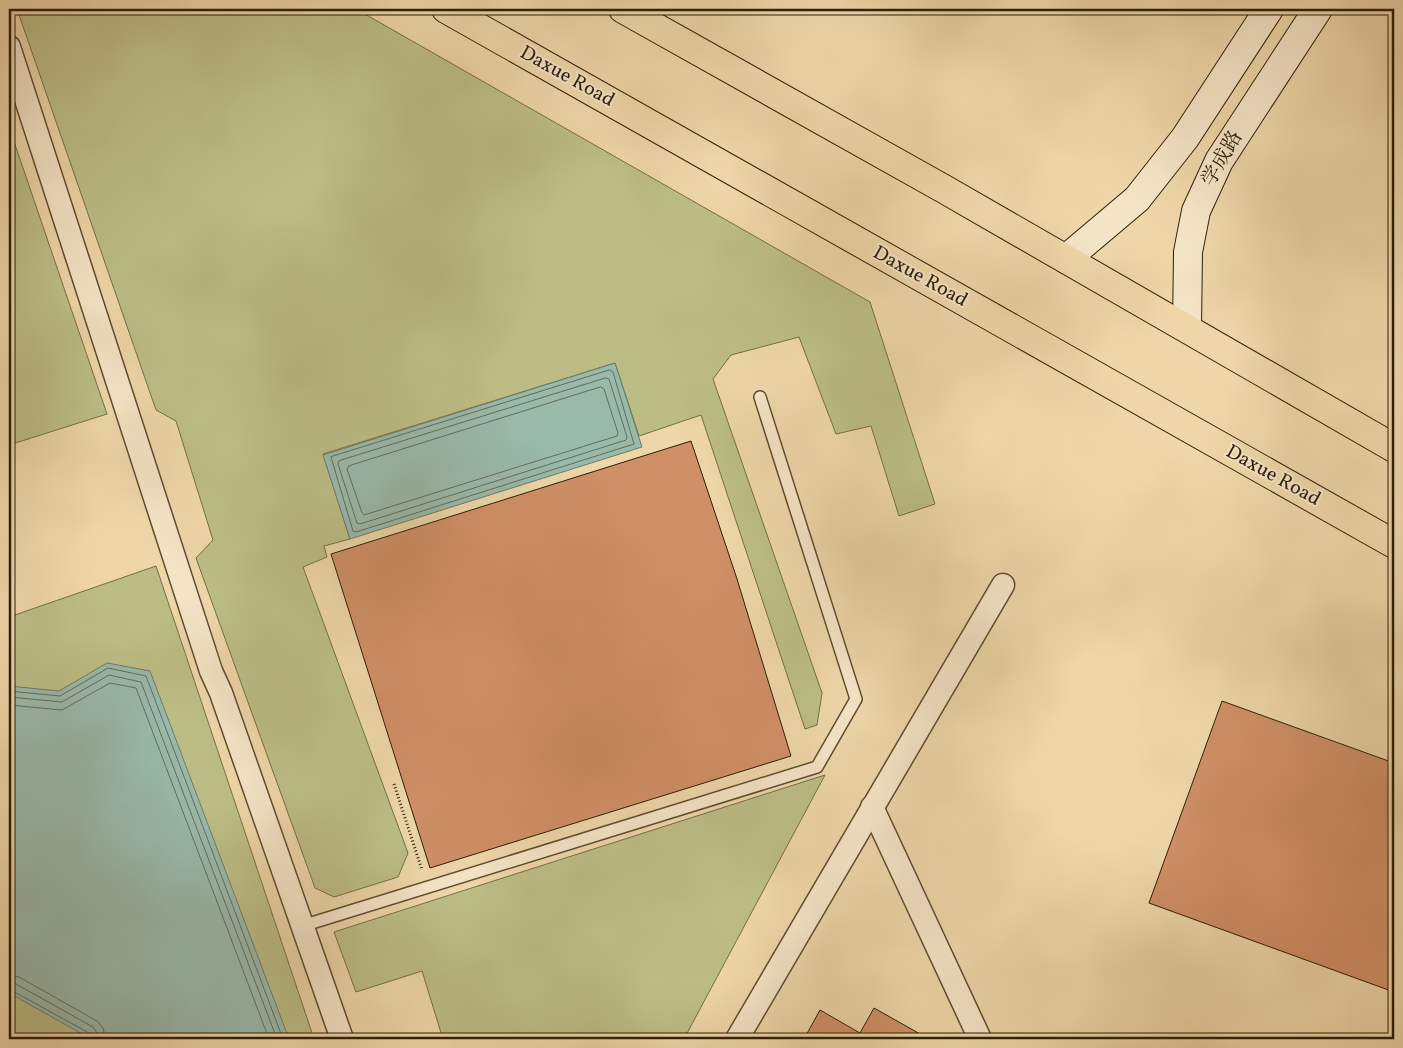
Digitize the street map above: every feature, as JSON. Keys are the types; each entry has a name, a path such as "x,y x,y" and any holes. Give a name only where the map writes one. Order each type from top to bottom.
{"highway":[{"name":"Daxue Road","path":"446,9 1394,544"},
{"path":"623,9 1066,259 1394,448"}],"main road":[{"name":"学成路","path":"1066,259 1137,199 1184,138 1269,9"},
{"name":"学成路","path":"1186,328 1188,252 1196,211 1219,161 1318,9"}],"street":[{"path":"9,47 211,671 221,693 342,1039"},
{"path":"737,1039 1003,585"},
{"path":"872,807 980,1039"}],"lane":[{"path":"302,926 817,767 856,699 760,397"}],"path":[{"path":"394,784 427,888"}],"green space":[{"path":"17,9 356,9 870,302 935,504 899,516 871,426 836,434 799,337 731,355 713,379 822,693 817,725 805,729 701,415 639,436 615,363 323,454 350,539 324,546 327,557 303,567 408,853 398,877 334,897 315,888 196,558 213,540 176,421 156,410"},
{"path":"9,127 107,414 9,445"},
{"path":"156,566 314,1039 22,1039 9,1031 9,607 12,616"},
{"path":"825,775 684,1039 443,1039 422,971 356,992 334,932"}],"water":[{"path":"615,363 642,447 350,539 323,455"},
{"path":"107,663 150,671 289,1039 91,1039 9,993 9,686 59,691"}],"building":[{"path":"691,441 737,579 791,756 430,868 331,554"},
{"path":"1222,701 1394,763 1394,992 1149,903"},
{"path":"874,1008 929,1039 804,1039 820,1010 860,1033"}]}
